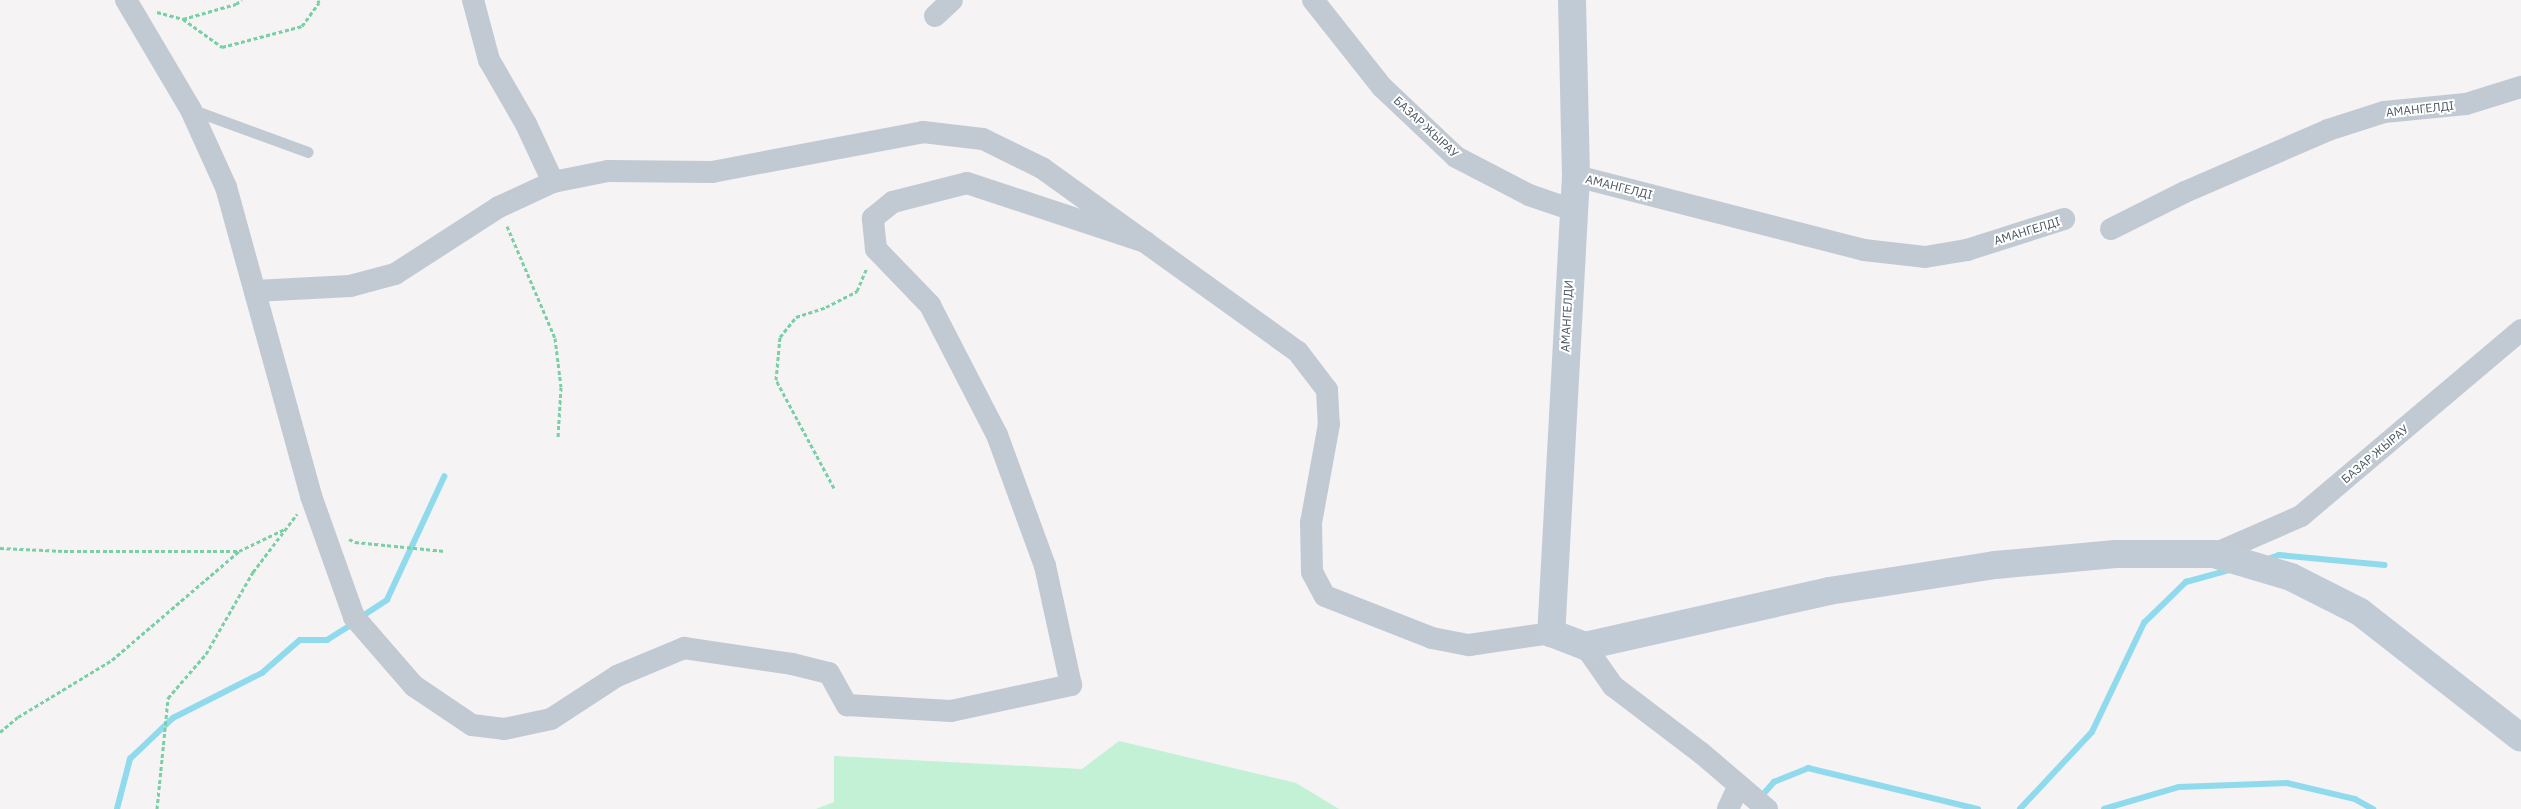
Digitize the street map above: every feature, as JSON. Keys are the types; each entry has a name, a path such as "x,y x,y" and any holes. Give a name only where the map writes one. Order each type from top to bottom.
{"main road":[{"name":"АМАНГЕЛДИ","path":"1551,633 1576,176 1572,0"},
{"path":"1551,633 1585,646 1829,591 1995,565 2116,554 2214,554 2291,576 2360,612 2521,738"}],"street":[{"path":"473,0 489,60 526,124 553,182"},
{"path":"935,16 952,0"},
{"name":"БАЗАР ЖЫРАУ","path":"1313,0 1382,87 1456,157 1529,195 1573,210"},
{"path":"127,2 191,110 226,187 311,496 354,616 414,686 472,725 504,729 551,719 617,676 684,648 792,664 828,673 847,705 951,711 1071,685 1045,566 997,435 930,305 876,249 873,218 893,202 967,183 1145,242"},
{"name":"АМАНГЕЛДІ","path":"2111,229 2185,192 2328,130 2384,112 2466,104 2521,87"},
{"path":"255,291 350,286 395,274 499,207 553,182 608,171 712,172 923,132 983,139 1042,168 1298,352 1327,390 1329,424 1311,523 1312,572 1325,596 1432,638 1469,644 1551,633"},
{"name":"АМАНГЕЛДІ","path":"1576,176 1864,250 1925,257 1968,250 2064,219"},
{"name":"БАЗАР ЖЫРАУ","path":"2214,554 2301,516 2521,330"},
{"path":"1585,646 1612,686 1700,752 1767,809"},
{"path":"1728,809 1739,785"}],"lane":[{"path":"191,110 308,152"}],"path":[{"path":"183,19 236,4 242,0"},
{"path":"127,2 183,19 222,47 302,26 319,3 318,0"},
{"path":"499,207 555,338 561,387 558,438"},
{"path":"834,488 776,380 780,337 796,317 826,307 857,291 876,249"},
{"path":"157,809 168,698 206,654 253,572 311,496"},
{"path":"322,526 355,542 445,551"},
{"path":"0,732 18,717 112,660 239,551 286,529"},
{"path":"0,548 64,551 239,551"}],"green space":[{"path":"1119,741 1296,783 1339,809 816,809 834,802 834,756 1082,769"}],"waterway":[{"path":"361,617 387,600 444,477"},
{"path":"2268,559 2279,555 2385,565"},
{"path":"2020,809 2092,732 2144,623 2186,582 2230,570"},
{"path":"117,809 130,759 173,718 262,673 300,640 327,640 354,623"},
{"path":"1760,798 1774,782 1808,768 1978,809"},
{"path":"2104,809 2179,787 2287,783 2355,799 2373,809"}]}
